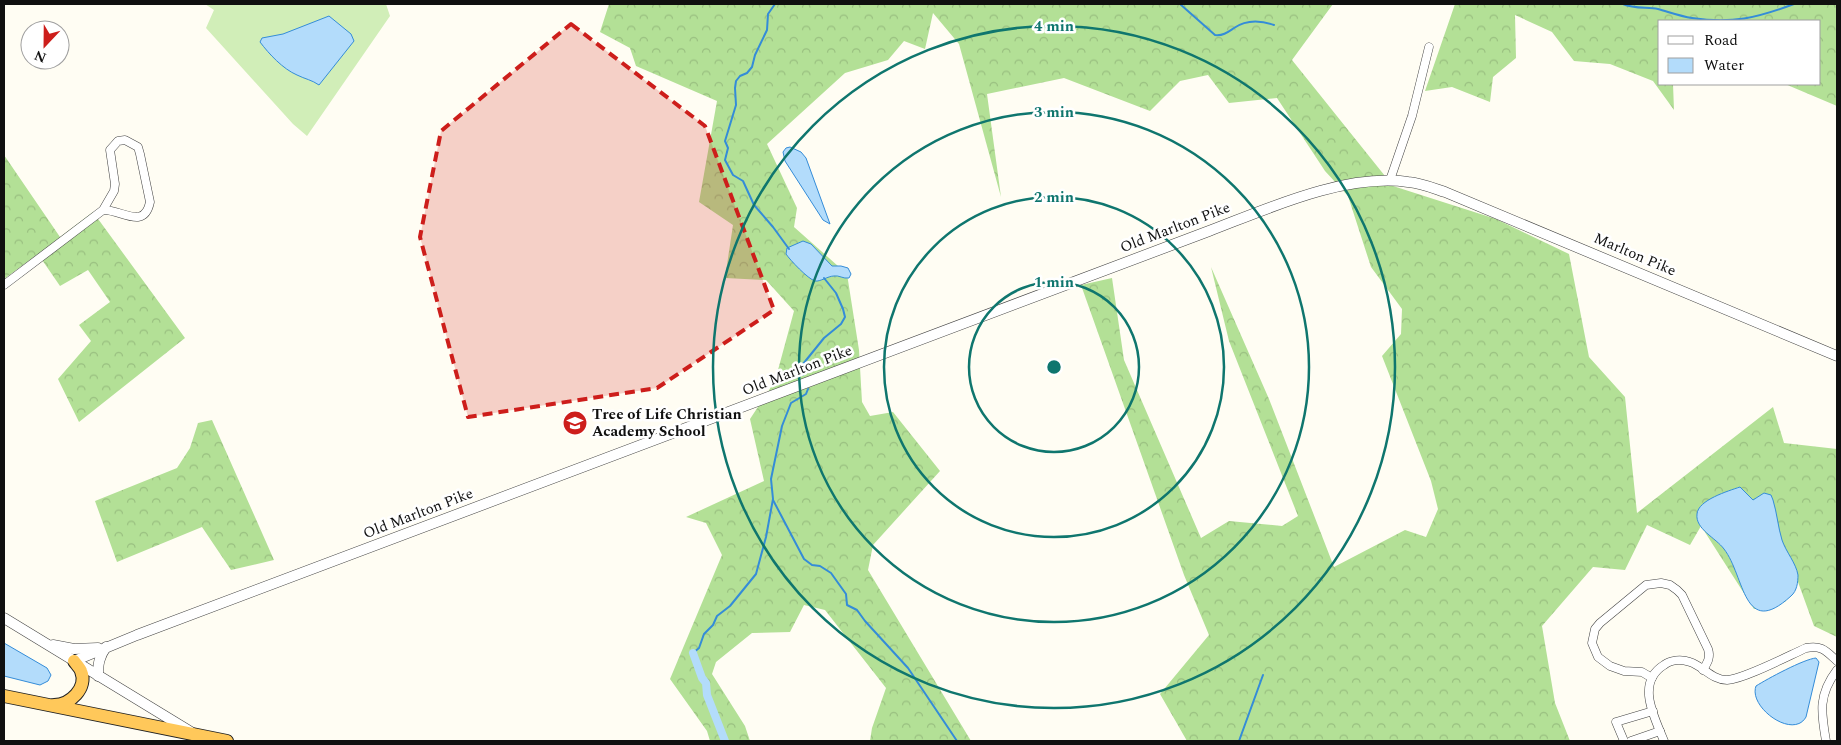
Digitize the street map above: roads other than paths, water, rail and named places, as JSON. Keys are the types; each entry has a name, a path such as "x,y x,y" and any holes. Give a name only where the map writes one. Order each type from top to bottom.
{"highway":[{"path":"51,706 68,702 80,690 82,672 74,661"},
{"path":"4,696 202,739 227,741"}],"street":[{"path":"1390,180 1412,116 1429,47"},
{"path":"4,286 104,210 115,184 110,150 118,141 125,140 138,147 150,202 149,207 144,215 139,217 132,217 113,210 104,210"},
{"name":"Old Marlton Pike","path":"74,661 106,647 1288,201 1350,184 1390,180 1419,184"},
{"name":"Marlton Pike","path":"1419,184 1464,199 1837,356"},
{"path":"1652,678 1642,672 1624,671 1603,662 1594,651 1592,636 1600,623 1639,589 1653,583 1670,585 1682,595 1710,654 1703,670"},
{"path":"4,618 202,739"},
{"path":"43,642 74,648 106,647"},
{"path":"98,676 100,656 106,647"},
{"path":"1664,741 1648,696 1648,688 1659,668 1672,661 1688,661 1713,676 1729,680 1743,676 1806,648 1819,647 1837,661"},
{"path":"1826,741 1821,704 1827,685 1837,670"},
{"path":"1624,741 1616,722 1653,711"},
{"path":"1631,741 1660,731"}],"water":[{"path":"329,16 351,34 354,41 319,85 287,69 260,42 262,38 283,34"},
{"path":"790,147 801,152 806,158 830,224 823,220 785,161 783,152 786,148"},
{"path":"803,241 811,244 832,266 848,268 851,274 849,278 834,276 815,281 808,277 786,254 787,248"},
{"path":"1740,487 1753,500 1764,493 1771,495 1782,540 1798,575 1795,592 1775,608 1763,611 1754,608 1747,599 1724,549 1703,529 1697,519 1697,514 1702,504"},
{"path":"4,643 47,668 51,675 48,681 40,685 4,676"},
{"path":"1816,658 1819,662 1806,717 1800,723 1792,725 1782,723 1773,718 1759,703 1755,694 1756,686 1795,665"}],"waterway":[{"path":"775,4 768,14 767,30 755,55 752,67 736,81 736,105 725,141 728,148 725,160 733,175 743,181 754,205 789,249"},
{"path":"1180,4 1215,35 1220,35 1249,22 1259,21 1274,25"},
{"path":"1623,4 1658,9 1706,20 1732,20 1756,16 1794,4"},
{"path":"803,375 803,364 824,338 841,324 845,317 836,293 824,278"},
{"path":"693,653 699,648 704,634 713,625 717,616 730,606 756,574 766,537 773,499 771,479 782,426 791,403 806,394 808,389"},
{"path":"773,500 804,559 812,565 820,566 831,573 846,594 847,605 857,610 908,668 957,741"},
{"path":"693,653 702,678 706,683 707,695 725,741"},
{"path":"1239,741 1263,675"}],"place":[{"name":"Tree of Life Christian Academy School","path":"575,423"}]}
